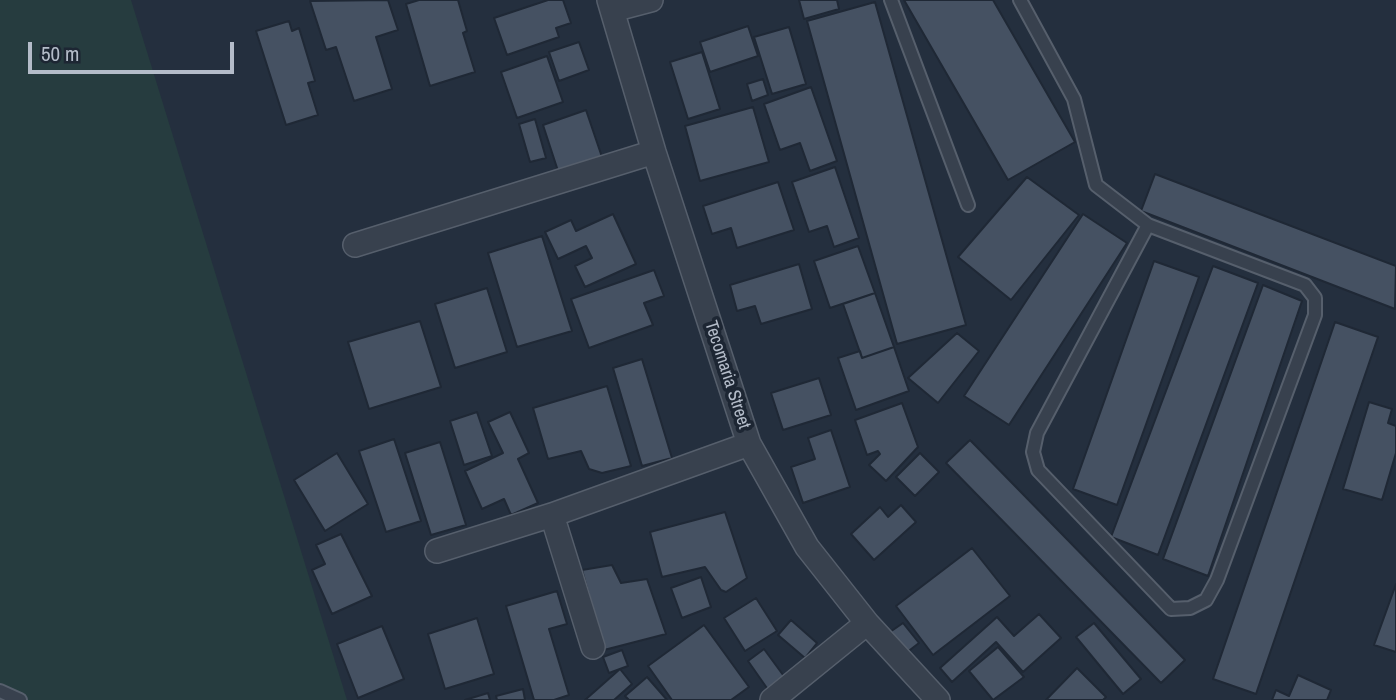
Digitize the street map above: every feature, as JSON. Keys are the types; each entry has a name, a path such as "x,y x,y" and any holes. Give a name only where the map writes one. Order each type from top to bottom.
{"street":[{"path":"611,5 652,0"},
{"name":"Tecomaria Street","path":"611,5 654,152 749,444 807,547 867,623 938,700"},
{"path":"355,245 654,152"},
{"path":"437,551 552,514 749,444"},
{"path":"552,514 593,647"},
{"path":"772,700 867,623"}],"lane":[{"path":"891,0 968,205"},
{"path":"1020,0 1074,99 1096,185 1148,225 1305,285 1315,298 1315,315 1217,580 1206,600 1189,608 1171,608 1038,470 1033,452 1037,433 1148,225"},
{"path":"0,691 20,700"}],"green space":[{"path":"0,0 131,0 347,700 0,700"}],"building":[{"path":"388,0 398,30 376,37 392,89 354,101 336,47 326,50 310,1"},
{"path":"419,0 458,0 467,31 463,33 475,72 430,86 406,4"},
{"path":"548,0 563,0 571,23 556,28 559,37 507,55 494,18"},
{"path":"799,0 837,0 839,9 804,19"},
{"path":"904,0 993,0 1075,142 1008,180"},
{"path":"875,2 966,325 897,344 807,21"},
{"path":"289,21 292,31 299,28 315,81 308,83 318,115 286,125 256,31"},
{"path":"748,26 758,56 710,72 700,42"},
{"path":"789,27 806,84 772,94 754,37"},
{"path":"579,42 589,70 559,81 549,52"},
{"path":"702,52 720,109 688,119 670,62"},
{"path":"547,56 563,102 517,118 501,72"},
{"path":"763,79 768,95 752,101 747,84"},
{"path":"811,87 837,161 810,171 800,143 780,150 764,104"},
{"path":"753,107 769,162 700,181 685,126"},
{"path":"586,110 603,160 559,174 543,125"},
{"path":"535,119 546,158 530,162 519,124"},
{"path":"835,167 859,238 834,247 827,226 809,232 792,182"},
{"path":"1155,174 1396,266 1395,309 1141,211"},
{"path":"1027,177 1079,215 1011,300 958,257"},
{"path":"778,182 794,230 737,248 731,228 712,234 703,206"},
{"path":"613,214 636,264 585,287 575,266 592,258 586,246 558,259 545,232 571,220 576,231"},
{"path":"1083,214 1127,243 1009,425 964,396"},
{"path":"542,236 572,331 517,347 488,253"},
{"path":"858,246 875,293 830,308 814,261"},
{"path":"1154,261 1199,277 1117,505 1073,489"},
{"path":"799,264 812,309 761,324 755,306 737,311 730,285"},
{"path":"1213,266 1258,283 1158,555 1111,537"},
{"path":"654,270 664,296 644,303 653,325 589,348 571,299"},
{"path":"1263,285 1302,301 1208,576 1163,559"},
{"path":"487,288 507,352 455,368 435,304"},
{"path":"875,293 894,347 862,358 843,304"},
{"path":"420,321 441,387 369,409 348,342"},
{"path":"1335,322 1378,337 1256,694 1213,679"},
{"path":"957,333 979,351 938,403 908,378"},
{"path":"894,347 909,391 856,410 838,358 860,351 862,358"},
{"path":"642,359 672,458 642,466 613,368"},
{"path":"819,378 831,415 783,430 771,393"},
{"path":"607,386 631,466 602,473 589,469 581,451 548,459 533,408"},
{"path":"1369,402 1392,409 1388,423 1396,426 1396,453 1382,500 1343,489"},
{"path":"902,403 918,447 886,481 869,465 880,454 878,451 867,455 855,420"},
{"path":"477,412 492,456 464,465 450,421"},
{"path":"510,412 529,453 518,459 538,503 511,515 504,499 482,509 465,471 503,453 488,422"},
{"path":"831,430 850,487 803,503 791,467 815,459 808,438"},
{"path":"394,439 421,521 386,532 359,451"},
{"path":"970,440 1185,660 1161,683 946,463"},
{"path":"440,442 466,525 431,535 405,453"},
{"path":"337,453 368,504 325,531 294,480"},
{"path":"920,453 939,472 915,496 896,477"},
{"path":"901,505 916,522 874,560 851,534 880,507 888,517"},
{"path":"725,512 747,578 726,592 721,590 705,567 662,577 650,532"},
{"path":"341,534 372,596 332,614 312,570 325,564 316,545"},
{"path":"972,548 1010,596 933,655 896,606"},
{"path":"612,565 621,583 647,579 666,634 604,650 582,570"},
{"path":"701,577 711,607 682,618 671,588"},
{"path":"1396,584 1396,652 1374,645"},
{"path":"557,591 567,624 549,629 569,695 554,700 534,700 506,606"},
{"path":"756,598 777,631 745,651 724,618"},
{"path":"1039,614 1061,638 1023,672 996,642 952,682 940,668 997,617 1014,636"},
{"path":"477,618 494,674 445,689 428,634"},
{"path":"791,620 817,643 805,658 778,635"},
{"path":"903,623 919,643 906,653 890,632"},
{"path":"1094,623 1141,679 1123,694 1076,637"},
{"path":"704,625 749,687 731,700 672,700 648,666"},
{"path":"382,626 404,679 358,698 337,644"},
{"path":"998,647 1024,677 993,700 969,671"},
{"path":"764,649 786,679 769,691 748,661"},
{"path":"622,650 628,666 609,673 603,657"},
{"path":"1077,668 1106,697 1103,700 1046,700"},
{"path":"620,669 632,684 614,700 585,700"},
{"path":"1298,675 1331,690 1327,700 1272,700 1276,690 1289,696"},
{"path":"647,677 667,700 629,700 625,696"},
{"path":"523,689 525,700 497,700 496,696"},
{"path":"488,693 490,700 465,700"}]}
